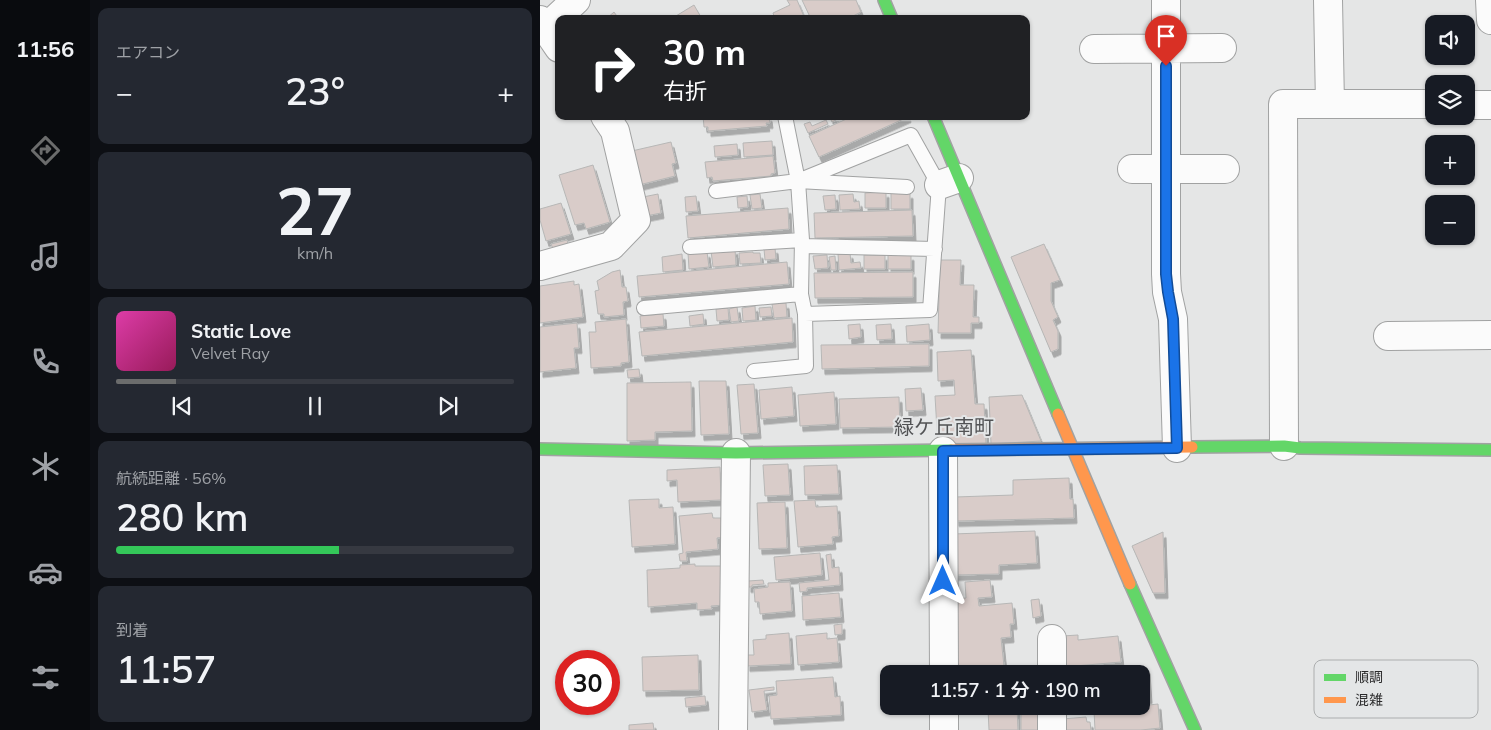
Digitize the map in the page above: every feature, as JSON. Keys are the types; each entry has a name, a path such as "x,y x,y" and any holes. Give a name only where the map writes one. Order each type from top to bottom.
{"street":[{"path":"563,15 576,0"},
{"path":"884,0 890,15"},
{"path":"1166,0 1166,274 1173,319 1177,448"},
{"path":"1328,0 1330,104"},
{"path":"1490,0 1491,20"},
{"path":"1094,50 1222,48"},
{"path":"1284,446 1284,104 1425,104"},
{"path":"1475,105 1491,105"},
{"path":"540,266 611,246 636,220 615,131 608,120"},
{"path":"934,120 949,182 1073,448 1125,574 1195,730"},
{"path":"1132,169 1225,169"},
{"path":"1388,336 1491,335"},
{"path":"540,449 736,453 1284,446 1300,448 1491,450"},
{"path":"943,451 944,665"},
{"path":"733,730 736,453"},
{"path":"1052,639 1052,665"},
{"path":"944,715 944,730"},
{"path":"1052,715 1052,730"}],"lane":[{"path":"754,371 806,366 805,314 801,294 802,243 798,182 786,120"},
{"path":"798,182 911,135 949,182 935,249 930,310 805,314"},
{"path":"716,191 798,182 907,187"},
{"path":"690,247 802,243 935,249"},
{"path":"644,308 801,294"}],"building":[{"path":"787,0 797,0 803,15 774,15 773,13 790,5"},
{"path":"802,0 856,0 861,12 855,15 809,15"},
{"path":"694,5 700,15 678,15"},
{"path":"703,120 770,120 770,123 766,123 767,126 708,131 708,127 704,127"},
{"path":"826,120 828,124 808,133 804,124 810,122 812,126"},
{"path":"844,120 901,120 819,157 809,136"},
{"path":"772,141 773,155 744,157 743,143"},
{"path":"671,142 676,163 672,164 675,176 631,187 623,153"},
{"path":"737,144 738,155 715,157 714,146"},
{"path":"773,156 775,173 771,174 771,176 713,181 712,177 707,178 705,162"},
{"path":"593,165 610,222 586,229 584,223 575,225 559,175"},
{"path":"886,192 886,208 865,208 865,193"},
{"path":"891,193 910,193 910,209 891,209"},
{"path":"658,194 661,213 641,217 638,198"},
{"path":"760,194 762,208 752,209 750,195"},
{"path":"853,194 854,202 859,201 860,209 840,210 839,195"},
{"path":"835,195 836,209 825,210 823,196"},
{"path":"696,196 698,211 686,212 685,197"},
{"path":"747,196 748,207 738,208 737,197"},
{"path":"561,203 571,234 546,241 540,220 540,209"},
{"path":"788,208 789,229 688,238 686,216"},
{"path":"912,210 913,236 815,238 814,213"},
{"path":"567,240 569,247 554,251 551,244"},
{"path":"1044,244 1060,280 1051,283 1051,301 1058,317 1053,320 1058,331 1058,349 1051,352 1011,257"},
{"path":"775,248 776,259 765,260 764,249"},
{"path":"735,249 736,265 713,267 711,251"},
{"path":"707,252 709,267 689,269 688,253"},
{"path":"739,253 760,253 761,263 740,264"},
{"path":"850,253 851,263 860,262 861,268 839,270 838,254"},
{"path":"682,254 683,270 663,272 662,257"},
{"path":"827,255 828,268 815,269 813,256"},
{"path":"864,255 885,255 885,269 864,269"},
{"path":"888,255 911,255 911,269 888,269"},
{"path":"835,256 836,270 831,270 829,257"},
{"path":"940,260 961,260 960,285 974,285 973,317 979,317 979,323 971,323 971,333 938,333"},
{"path":"787,262 789,284 639,297 637,276"},
{"path":"620,270 622,287 626,287 628,301 623,302 624,315 604,317 604,314 598,314 595,291 599,290 597,281 612,272"},
{"path":"913,272 913,297 815,298 814,273"},
{"path":"574,281 574,285 579,284 583,317 540,323 540,286"},
{"path":"786,303 787,317 774,318 772,304"},
{"path":"755,306 756,320 743,321 742,308"},
{"path":"737,307 739,321 731,322 729,309"},
{"path":"771,307 772,316 760,317 759,308"},
{"path":"728,308 729,320 717,321 716,309"},
{"path":"663,314 664,326 641,328 640,316"},
{"path":"703,314 704,324 690,326 689,316"},
{"path":"792,318 793,342 642,356 639,332"},
{"path":"626,319 629,362 621,363 621,366 591,368 589,332 596,332 595,322"},
{"path":"577,323 579,348 574,348 576,368 540,372 540,327"},
{"path":"860,324 861,337 849,339 848,325"},
{"path":"891,324 892,339 877,340 876,325"},
{"path":"929,324 930,340 907,342 906,326"},
{"path":"929,344 929,366 822,369 821,345"},
{"path":"971,350 975,404 984,404 986,444 938,447 935,396 955,395 954,380 938,381 937,352"},
{"path":"639,369 640,377 628,378 627,370"},
{"path":"699,381 726,381 729,434 701,435"},
{"path":"691,382 692,431 655,432 655,440 627,441 627,383"},
{"path":"754,384 758,433 741,434 737,385"},
{"path":"792,387 794,416 761,419 759,390"},
{"path":"921,388 923,410 906,411 905,389"},
{"path":"834,392 836,424 800,426 798,395"},
{"path":"1022,395 1041,441 991,444 989,397"},
{"path":"899,397 900,427 840,428 839,399"},
{"path":"788,464 790,495 765,496 763,465"},
{"path":"837,465 839,494 805,495 804,466"},
{"path":"720,467 721,500 678,502 677,480 667,481 667,470"},
{"path":"1069,478 1070,499 1073,499 1074,518 956,521 955,497 1013,495 1013,480"},
{"path":"659,499 659,508 673,507 675,544 632,547 629,500"},
{"path":"815,500 816,507 837,506 839,536 832,537 833,544 798,547 794,501"},
{"path":"785,502 787,548 759,549 757,503"},
{"path":"712,513 713,518 721,518 723,537 717,538 718,549 686,552 687,561 680,561 679,554 683,553 679,516"},
{"path":"1035,531 1037,563 999,565 999,574 955,575 953,534"},
{"path":"1163,532 1165,593 1153,593 1132,546"},
{"path":"820,553 822,575 776,580 774,557"},
{"path":"831,554 832,568 839,567 840,585 807,588 807,591 800,592 799,583 829,580 826,555"},
{"path":"695,564 695,566 725,566 725,605 711,606 712,609 697,610 697,603 648,607 647,570 680,568 680,565"},
{"path":"763,580 764,584 748,587 748,581"},
{"path":"990,580 992,597 978,598 979,606 1012,603 1014,624 1010,624 1011,637 1001,638 1004,665 958,665 952,599 966,598 965,582"},
{"path":"790,582 792,611 760,614 759,602 755,602 754,589 768,587 768,583"},
{"path":"839,593 841,617 803,620 802,596"},
{"path":"1039,599 1041,616 1033,618 1031,600"},
{"path":"842,624 842,634 835,635 834,625"},
{"path":"789,633 791,664 747,666 747,655 754,655 753,640 766,639 766,635"},
{"path":"827,633 827,639 837,638 839,662 798,665 796,636"},
{"path":"1078,635 1078,640 1118,636 1121,662 1064,665 1062,636"},
{"path":"698,655 699,690 643,691 642,657"},
{"path":"833,677 835,697 840,696 841,715 771,719 769,696 777,695 776,681"},
{"path":"774,687 774,690 764,691 767,710 752,712 749,690"},
{"path":"705,696 706,705 686,707 685,698"},
{"path":"1158,704 1160,728 1095,730 1094,715 1150,715 1150,705"},
{"path":"988,715 1017,715 1018,730 989,730"},
{"path":"1021,715 1041,715 1041,730 1021,730"},
{"path":"1086,717 1087,722 1090,722 1091,730 1063,730 1062,719"},
{"path":"653,723 654,730 629,730 629,725"}],"traffic: fast":[{"path":"884,0 890,15"},
{"path":"935,120 1058,414"},
{"path":"1192,447 1284,446 1300,448 1491,450"},
{"path":"540,449 736,453 951,450"},
{"path":"1130,584 1195,730"}],"traffic: slow":[{"path":"1058,414 1130,584"},
{"path":"951,450 1192,447"}],"district":[{"name":"緑ケ丘南町","path":"944,427"}],"route":[{"path":"943,581 943,451 1177,448 1173,319 1166,274 1166,66"}]}
